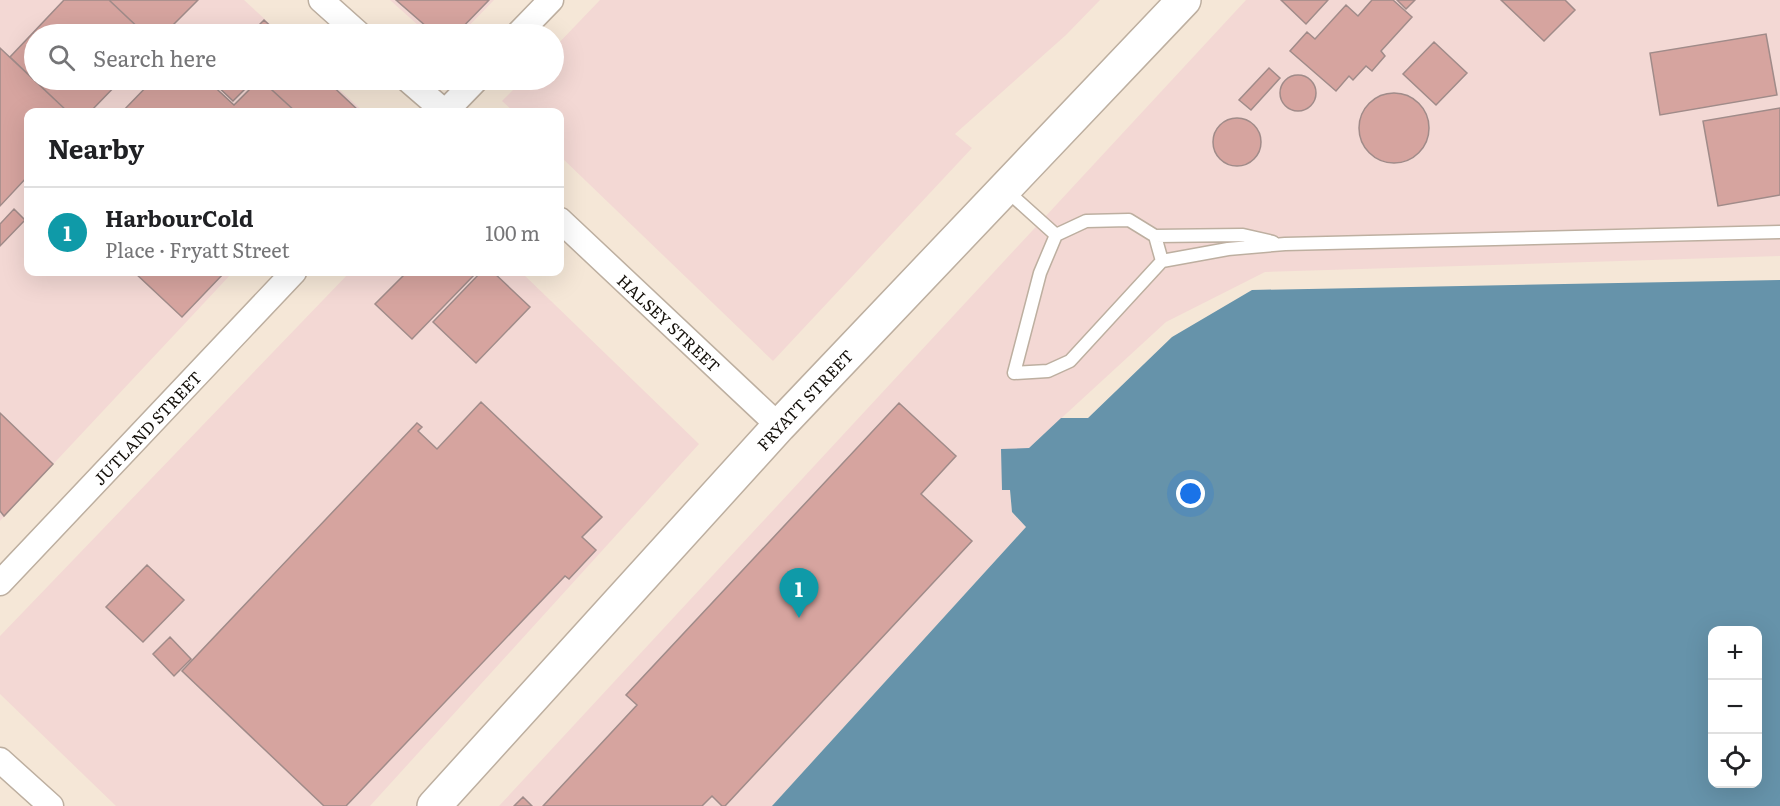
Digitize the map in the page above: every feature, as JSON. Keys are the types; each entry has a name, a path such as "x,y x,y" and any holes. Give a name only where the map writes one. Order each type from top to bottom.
{"street":[{"path":"321,0 348,24"},
{"path":"528,24 551,0"},
{"name":"FRYATT STREET","path":"434,806 778,426 1184,0"},
{"path":"420,90 440,108"},
{"path":"449,108 466,90"},
{"name":"HALSEY STREET","path":"564,224 778,426"},
{"name":"JUTLAND STREET","path":"0,583 290,276"},
{"path":"0,760 51,806"}],"lane":[{"path":"1005,189 1056,235"},
{"path":"1285,244 1243,235 1155,236 1129,220 1086,221 1056,235 1040,273 1014,373 1048,371 1070,361 1162,261 1228,249 1285,244 1780,232"},
{"path":"1155,236 1162,261"}],"shaded area":[{"path":"0,0 244,0 270,24 24,24 24,90 340,90 360,108 24,108 24,276 229,276 0,521"},
{"path":"390,0 494,0 471,24 417,24"},
{"path":"600,0 1100,0 1066,35 955,134 972,148 773,361 564,160 564,108 510,108 502,101 513,90 564,90 564,38"},
{"path":"1246,0 1780,0 1780,256 1265,272 1166,322 1030,447 1010,491 1012,512 1026,527 772,806 499,806"},
{"path":"346,276 525,276 699,444 370,806 116,806 0,694 0,636"}],"water":[{"path":"1780,280 1780,806 772,806 1026,527 1012,512 1010,490 1002,490 1001,449 1029,448 1061,418 1088,418 1172,337 1252,290"}],"building":[{"path":"64,0 109,0 134,24 41,24"},
{"path":"109,0 198,0 174,24 134,24"},
{"path":"396,0 489,0 466,24 424,24"},
{"path":"1281,0 1328,0 1306,24"},
{"path":"1372,0 1393,0 1412,17 1381,51 1385,56 1372,71 1366,66 1353,80 1349,76 1336,91 1290,51 1307,32 1315,39 1346,5 1358,16"},
{"path":"1397,0 1415,0 1406,9"},
{"path":"1501,0 1565,0 1575,10 1544,41"},
{"path":"1766,34 1777,95 1660,115 1650,53"},
{"path":"24,42 24,70 10,57"},
{"path":"1434,42 1467,73 1436,105 1403,74"},
{"path":"0,48 24,71 24,90 45,90 64,108 24,108 24,180 0,206"},
{"path":"1269,68 1280,78 1251,110 1239,100"},
{"path":"1298,75 1311,80 1316,93 1311,106 1298,111 1285,106 1280,93 1285,80"},
{"path":"45,90 111,90 94,108 64,108"},
{"path":"143,90 218,90 234,105 249,90 272,90 292,108 126,108"},
{"path":"221,90 244,90 233,101"},
{"path":"272,90 337,90 356,108 292,108"},
{"path":"1394,93 1407,96 1419,103 1426,115 1429,128 1426,141 1419,153 1407,160 1394,163 1381,160 1369,153 1362,141 1359,128 1362,115 1369,103 1381,96"},
{"path":"1780,108 1780,195 1718,206 1703,121"},
{"path":"1232,118 1242,118 1257,128 1261,142 1260,151 1251,162 1242,166 1232,166 1217,156 1213,147 1213,137 1223,122"},
{"path":"14,209 24,219 0,246 0,224"},
{"path":"138,276 221,276 182,317"},
{"path":"403,276 473,276 412,339 375,304"},
{"path":"477,276 497,276 530,307 476,363 433,322"},
{"path":"481,402 602,517 582,537 596,550 569,579 565,576 346,806 324,806 182,671 417,423 422,427 418,431 437,449"},
{"path":"899,403 956,456 921,494 972,541 725,806 722,806 712,796 702,806 543,806 637,705 626,695"},
{"path":"0,413 53,464 4,516 0,511"},
{"path":"147,565 184,600 143,642 106,607"},
{"path":"170,637 191,659 174,676 153,654"},
{"path":"523,797 532,806 514,806"}],"place":[{"name":"HarbourCold","path":"799,618"}]}
